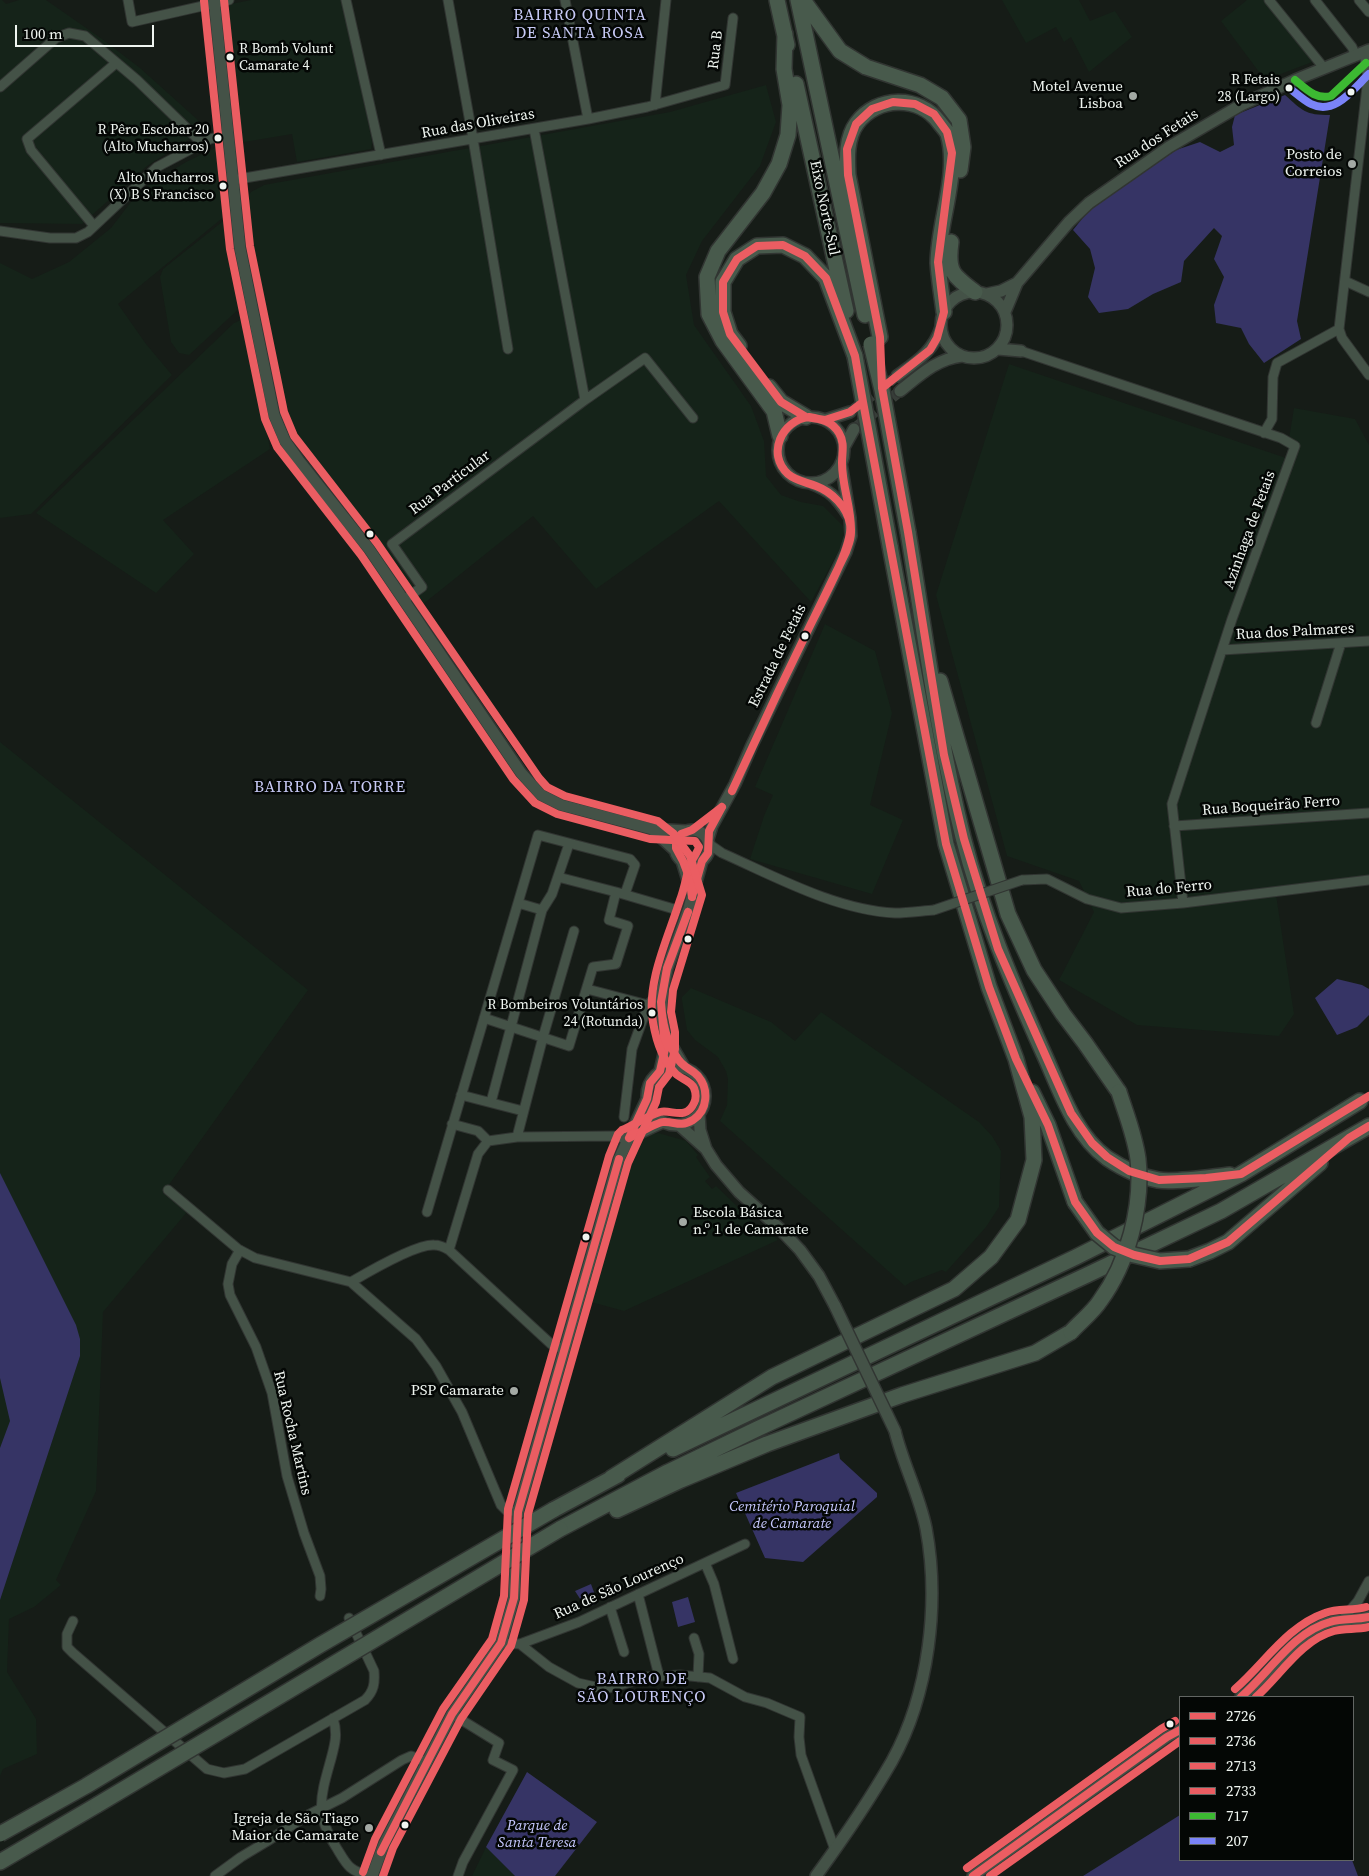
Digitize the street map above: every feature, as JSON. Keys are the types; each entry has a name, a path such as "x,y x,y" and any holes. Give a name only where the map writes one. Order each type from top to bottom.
{"highway":[{"name":"Eixo Norte-Sul","path":"777,0 826,214 855,356 946,844 986,978 1016,1059"},
{"name":"Eixo Norte-Sul","path":"798,0 875,341 924,626"},
{"path":"803,0 840,51 866,67 920,85 935,93 942,98 959,120 963,147 948,261 955,278 981,293"},
{"path":"780,436 774,411 723,341 710,314 707,277 718,251 763,193 779,164 788,135 790,105 784,69 785,34"},
{"path":"875,341 848,174 847,150 856,124 872,109 893,102 915,104 934,114 947,132 952,153 938,262 942,319"},
{"path":"806,417 781,402 730,334 723,312 723,282 737,259 757,246 783,245 805,256 826,278 855,356"},
{"path":"565,1527 606,1516 681,1480 768,1444 902,1395 1035,1353 1071,1332 1100,1303 1119,1272 1129,1242 1137,1205 1138,1159 1131,1126 1119,1092 1062,1014 1034,970 1008,914 924,626"},
{"path":"924,626 944,755 964,839 998,949 1071,1113 1092,1143 1107,1158 1129,1171 1159,1180 1241,1174"},
{"path":"1016,1059 1048,1125 1075,1202 1097,1233 1114,1247 1134,1255 1160,1261 1189,1259 1228,1242 1349,1138"},
{"path":"0,1834 86,1786 320,1645 610,1478 772,1377 954,1289 991,1257 1018,1220 1034,1160 1032,1117 1016,1059"},
{"path":"610,1478 1076,1257 1241,1174 1360,1101"},
{"path":"0,1862 565,1527 668,1472 748,1433 1087,1276 1221,1211 1369,1126"}],"street":[{"path":"128,0 132,22 229,0"},
{"path":"346,0 381,155"},
{"path":"448,0 508,349"},
{"path":"565,0 588,119"},
{"path":"655,105 666,0"},
{"path":"1269,0 1324,68"},
{"path":"1315,0 1352,47 1364,55 1368,78 1339,328 1342,338 1369,375"},
{"path":"1360,0 1369,12"},
{"path":"214,2 240,248 274,415 285,441 298,462 367,546 521,773 541,795 562,805 652,829 689,831 704,834 707,849 692,864 679,856 652,829"},
{"name":"Rua B","path":"725,86 733,18"},
{"path":"0,87 56,38 70,33 85,36 137,80 202,143"},
{"name":"Rua dos Fetais","path":"1005,312 1017,282 1076,213 1169,147 1241,105 1324,68 1364,55"},
{"path":"94,226 31,150 27,140 116,63"},
{"name":"Rua das Oliveiras","path":"233,180 588,119 655,105 725,86"},
{"path":"534,129 585,400"},
{"path":"0,230 50,238 76,238 88,232 157,167 210,139 228,134"},
{"name":"Rua dos Fetais","path":"981,293 1001,291 1017,282"},
{"path":"1345,282 1369,292"},
{"path":"897,376 930,350 938,338 942,319 951,302 962,294 981,293 998,302 1005,312 1008,325 1005,338 998,349 987,356 974,359 962,356 951,349 944,338 942,319"},
{"path":"1264,433 1272,419 1273,377 1277,363 1339,328"},
{"path":"1005,338 1021,351"},
{"path":"998,349 1021,351"},
{"name":"Azinhaga de Fetais","path":"1021,351 1281,438 1295,446 1222,650 1172,804 1182,903"},
{"path":"900,391 936,364 950,357 962,356"},
{"name":"Rua Particular","path":"404,600 422,587 392,544 585,400 645,358 693,418"},
{"path":"825,420 850,412"},
{"path":"844,447 841,436 834,426 825,420 806,417 796,420 787,426 780,436 777,449 779,462 786,473 798,481 810,483 827,490 838,501 850,518"},
{"path":"810,483 823,481 834,473 841,462 844,447 854,429"},
{"name":"Estrada de Fetais","path":"665,1033 661,1013 663,988 674,948 707,849 712,826 735,784 846,552 851,536 841,462"},
{"name":"Rua dos Palmares","path":"1222,650 1369,641"},
{"path":"1316,723 1341,643"},
{"name":"Estrada de Fetais","path":"689,831 723,806"},
{"name":"Rua Boqueirão Ferro","path":"1174,826 1369,813"},
{"path":"689,831 678,839 679,856 692,894"},
{"path":"427,1212 452,1124 538,835 630,860 635,865 620,893 609,920 628,926 616,964 593,967 570,1046 484,1018"},
{"path":"490,1102 542,910 552,894 569,844"},
{"name":"Rua do Ferro","path":"707,849 722,853 807,891 863,909 896,913 934,910 1022,880 1047,879 1087,898 1121,908 1182,903 1369,880"},
{"path":"558,877 674,909"},
{"path":"518,903 542,910"},
{"path":"517,1137 542,1037 574,931"},
{"path":"624,1117 632,1049 648,1006 663,988"},
{"path":"587,989 648,1006"},
{"path":"665,1033 684,1068"},
{"path":"334,1718 337,1739 324,1785 321,1808 323,1824 327,1834 348,1865 355,1872 370,1876 384,1844 452,1714 501,1643 514,1598 518,1512 563,1349 619,1159 647,1099 650,1083 660,1071 665,1033"},
{"path":"647,1099 655,1116 663,1122 679,1125 687,1123 699,1114 704,1106 704,1087 700,1078 693,1072 684,1068 668,1068 660,1071"},
{"path":"461,1095 523,1111"},
{"path":"699,1114 700,1130 706,1149"},
{"path":"449,1250 478,1154 488,1141 517,1137 613,1136 628,1139 663,1122"},
{"path":"452,1124 478,1131 488,1141"},
{"path":"679,1125 706,1149 734,1186 800,1250 819,1276 895,1431 918,1497 926,1528 933,1588 929,1641 923,1674 910,1718 892,1760 835,1850 816,1876"},
{"path":"168,1190 240,1250 255,1258 351,1282 416,1339 426,1352 462,1412 497,1499 506,1510 518,1512"},
{"path":"351,1282 384,1263 423,1247 432,1244 441,1246 449,1250 551,1344 563,1349"},
{"name":"Rua Rocha Martins","path":"240,1250 232,1264 228,1284 230,1294 256,1347 272,1393 287,1476 299,1519 320,1576 322,1589 320,1596"},
{"name":"Rua de São Lourenço","path":"501,1643 520,1644 579,1622 745,1544"},
{"path":"705,1563 714,1584 734,1659"},
{"path":"1342,1620 1358,1602 1369,1581"},
{"path":"638,1594 659,1676"},
{"path":"610,1607 624,1652"},
{"path":"1242,1696 1274,1667 1300,1638 1325,1623 1369,1617"},
{"path":"73,1621 67,1634 67,1647 207,1769 224,1773 245,1769 365,1700 370,1694 375,1681 374,1672 349,1618"},
{"path":"694,1638 699,1654 698,1677"},
{"path":"520,1644 550,1667 578,1683 605,1689 644,1677 680,1675 710,1678 745,1697 767,1702 800,1717 799,1737 801,1755 835,1850"},
{"path":"452,1714 500,1743 493,1760 513,1770 463,1862 458,1876"},
{"path":"973,1876 1179,1731"},
{"path":"214,1876 241,1857 321,1808 342,1798 407,1757 415,1756 426,1762"}],"shaded area":[{"path":"0,0 6,4 19,0 46,0 140,68 209,130 190,138 147,166 82,224 0,223"},
{"path":"251,0 344,0 372,142 371,149 297,162 292,134 238,143 231,60 224,14 231,4"},
{"path":"1002,0 1079,0 1090,21 1115,11 1132,37 1089,72 1071,37 1064,42 1056,27 1026,43"},
{"path":"1247,0 1265,0 1315,61 1265,80 1221,21"},
{"path":"766,85 776,122 760,166 702,241 686,275 694,325 751,406 764,441 766,476 781,495 801,502 823,506 844,527 843,543 811,602 719,501 596,589 533,516 422,605 300,455 287,406 282,406 265,325 243,205 247,198 251,192 264,185 670,112"},
{"path":"215,148 220,149 226,215 118,304 146,344 172,375 31,514 0,518 0,263 32,279 69,262 111,228 131,202 150,184 186,162"},
{"path":"227,218 242,306 189,355 179,353 171,342 160,277 163,269"},
{"path":"246,318 270,449 163,520 194,554 156,593 36,513 234,323"},
{"path":"1009,364 1286,458 1294,408 1355,419 1369,445 1369,882 1275,888 1294,1014 1279,1036 1137,1025 1059,980 1094,912 1079,881 1007,856 936,595"},
{"path":"825,624 875,651 892,713 870,805 903,820 872,894 750,859 773,795 755,787"},
{"path":"0,742 308,990 163,1193 187,1212 103,1312 96,1491 56,1580 61,1585 34,1607 9,1619 7,1672 36,1719 37,1754 3,1769 0,1776"},
{"path":"691,988 771,1022 795,1041 821,1012 979,1122 992,1136 1001,1151 999,1207 986,1227 946,1272 942,1270 905,1286 720,1121 727,1105 728,1079 718,1057 695,1040 687,1030 682,997"},
{"name":"Escola Básica n.º 1 de Camarate","path":"658,1133 686,1141 698,1155 696,1157 710,1177 705,1181 712,1189 716,1186 763,1231 766,1229 778,1240 624,1311 591,1302 626,1178 625,1170 627,1163 635,1146 642,1138"},
{"path":"486,1847 515,1876 472,1876"}],"green space":[{"path":"1285,95 1305,111 1330,115 1297,321 1301,339 1264,363 1249,344 1241,328 1216,323 1214,305 1224,277 1214,259 1222,236 1214,228 1184,261 1181,282 1153,294 1128,309 1099,313 1088,297 1095,268 1090,249 1073,230 1095,203 1176,150 1200,142 1220,152 1234,145 1232,127 1235,115"},
{"path":"1337,979 1362,985 1369,989 1369,1015 1357,1027 1337,1035 1315,998"},
{"path":"0,1173 76,1325 80,1339 80,1356 0,1600 0,1448 10,1421 0,1378"},
{"name":"Cemitério Paroquial de Camarate","path":"839,1453 840,1459 877,1493 877,1497 803,1562 765,1558 736,1493"},
{"path":"591,1584 598,1603 586,1608 575,1591"},
{"path":"688,1597 695,1622 678,1627 672,1602"},
{"name":"Parque de Santa Teresa","path":"527,1772 597,1822 555,1876 515,1876 486,1847"},
{"path":"1179,1816 1179,1861 1352,1861 1358,1876 1083,1876"}],"tunnel":[{"path":"850,412 897,376"},
{"path":"854,429 900,391"}],"transit line":[{"name":"2713","path":"224,0 250,246 284,412 294,436 377,543 539,778 547,787 565,796 658,821 673,833 690,856 702,895 673,990 671,1012 675,1032 675,1049 669,1074 659,1087 656,1102 628,1163 528,1514 524,1600 511,1646 461,1719 393,1848 383,1876"},
{"name":"2736","path":"204,1 230,249 265,419 277,447 361,555 513,779 535,803 557,814 650,839 695,841 699,847 689,867 659,960 655,976 652,1007 654,1029 661,1050 671,1069 693,1086 695,1101 687,1112 660,1112 622,1130 618,1134 609,1156 508,1509 504,1596 492,1639 443,1709 375,1839 363,1872"},
{"name":"717","path":"1295,80 1316,95 1331,96 1366,63"},
{"name":"207","path":"1289,88 1311,104 1320,107 1328,106 1336,104 1343,99 1369,74"},
{"name":"2726","path":"893,102 915,104 934,114 947,132 952,153 938,262 944,312 937,338 930,350 882,388 880,337 848,175 847,149 856,124 872,109 893,102"},
{"name":"2726","path":"783,245 805,256 826,278 855,356 863,402 850,412 825,420 806,417 781,402 730,334 723,312 723,282 737,259 757,246 783,245"},
{"name":"2726","path":"882,388 908,532 944,755 964,839 998,949 1071,1113 1092,1143 1107,1157 1129,1171 1159,1180 1206,1178 1241,1174 1369,1096"},
{"name":"2726","path":"863,402 946,844 989,987 1016,1059 1048,1125 1075,1202 1097,1233 1114,1247 1134,1255 1160,1261 1189,1259 1228,1242 1349,1138 1369,1126"},
{"name":"2726","path":"809,417 799,419 791,424 780,439 778,457 781,466 791,476 822,489 833,496 846,512 850,524 850,534 847,547 841,561 834,577 827,593 808,630 846,552 851,533 850,515 842,472 843,448 841,437 830,423 809,417"},
{"name":"2726","path":"778,692 808,630"},
{"name":"2726","path":"778,692 808,630"},
{"name":"2726","path":"732,791 778,692"},
{"name":"2726","path":"732,791 778,692"},
{"name":"2726","path":"692,897 689,877 676,848 676,842 681,834 692,830 722,807"},
{"name":"2726","path":"692,897 702,861 708,853 709,831 722,807"},
{"name":"2726","path":"661,1002 667,968 688,912"},
{"name":"2726","path":"661,1002 667,969 688,912"},
{"name":"2726","path":"629,1138 647,1099 650,1083 660,1071 665,1049 661,1002"},
{"name":"2726","path":"629,1138 660,1123 681,1124 693,1120 702,1111 704,1105 705,1093 702,1081 695,1073 681,1063 667,1037 661,1002"},
{"name":"2726","path":"501,1643 514,1598 518,1512 619,1159"},
{"name":"2713","path":"1235,1689 1287,1636 1311,1619 1330,1611 1366,1607"},
{"name":"2733","path":"1242,1696 1282,1654 1304,1635 1330,1622 1369,1617"},
{"name":"2736","path":"1257,1696 1311,1642 1334,1631 1369,1627"},
{"name":"2726","path":"452,1714 501,1643"},
{"name":"2726","path":"452,1714 501,1643"},
{"name":"2726","path":"381,1852 452,1714"},
{"name":"2726","path":"381,1852 452,1714"},
{"name":"2713","path":"967,1868 1161,1729 1175,1721"},
{"name":"2733","path":"973,1876 1167,1737 1179,1731"},
{"name":"2736","path":"990,1876 1179,1742"}],"place":[{"name":"R Bomb Volunt Camarate 4","path":"230,57"},
{"name":"R Fetais 28 (Largo)","path":"1289,88"},
{"name":"Motel Avenue Lisboa","path":"1133,96"},
{"name":"R Pêro Escobar 20 (Alto Mucharros)","path":"218,138"},
{"name":"Posto de Correios","path":"1352,164"},
{"name":"Alto Mucharros (X) B S Francisco","path":"223,186"},
{"name":"R Bombeiros Voluntários 24 (Rotunda)","path":"652,1013"},
{"name":"Escola Básica n.º 1 de Camarate","path":"683,1222"},
{"name":"PSP Camarate","path":"514,1391"},
{"name":"Igreja de São Tiago Maior de Camarate","path":"369,1828"}],"district":[{"name":"BAIRRO QUINTA DE SANTA ROSA","path":"580,25"},
{"name":"BAIRRO DA TORRE","path":"330,788"},
{"name":"BAIRRO DE SÃO LOURENÇO","path":"642,1689"}]}
